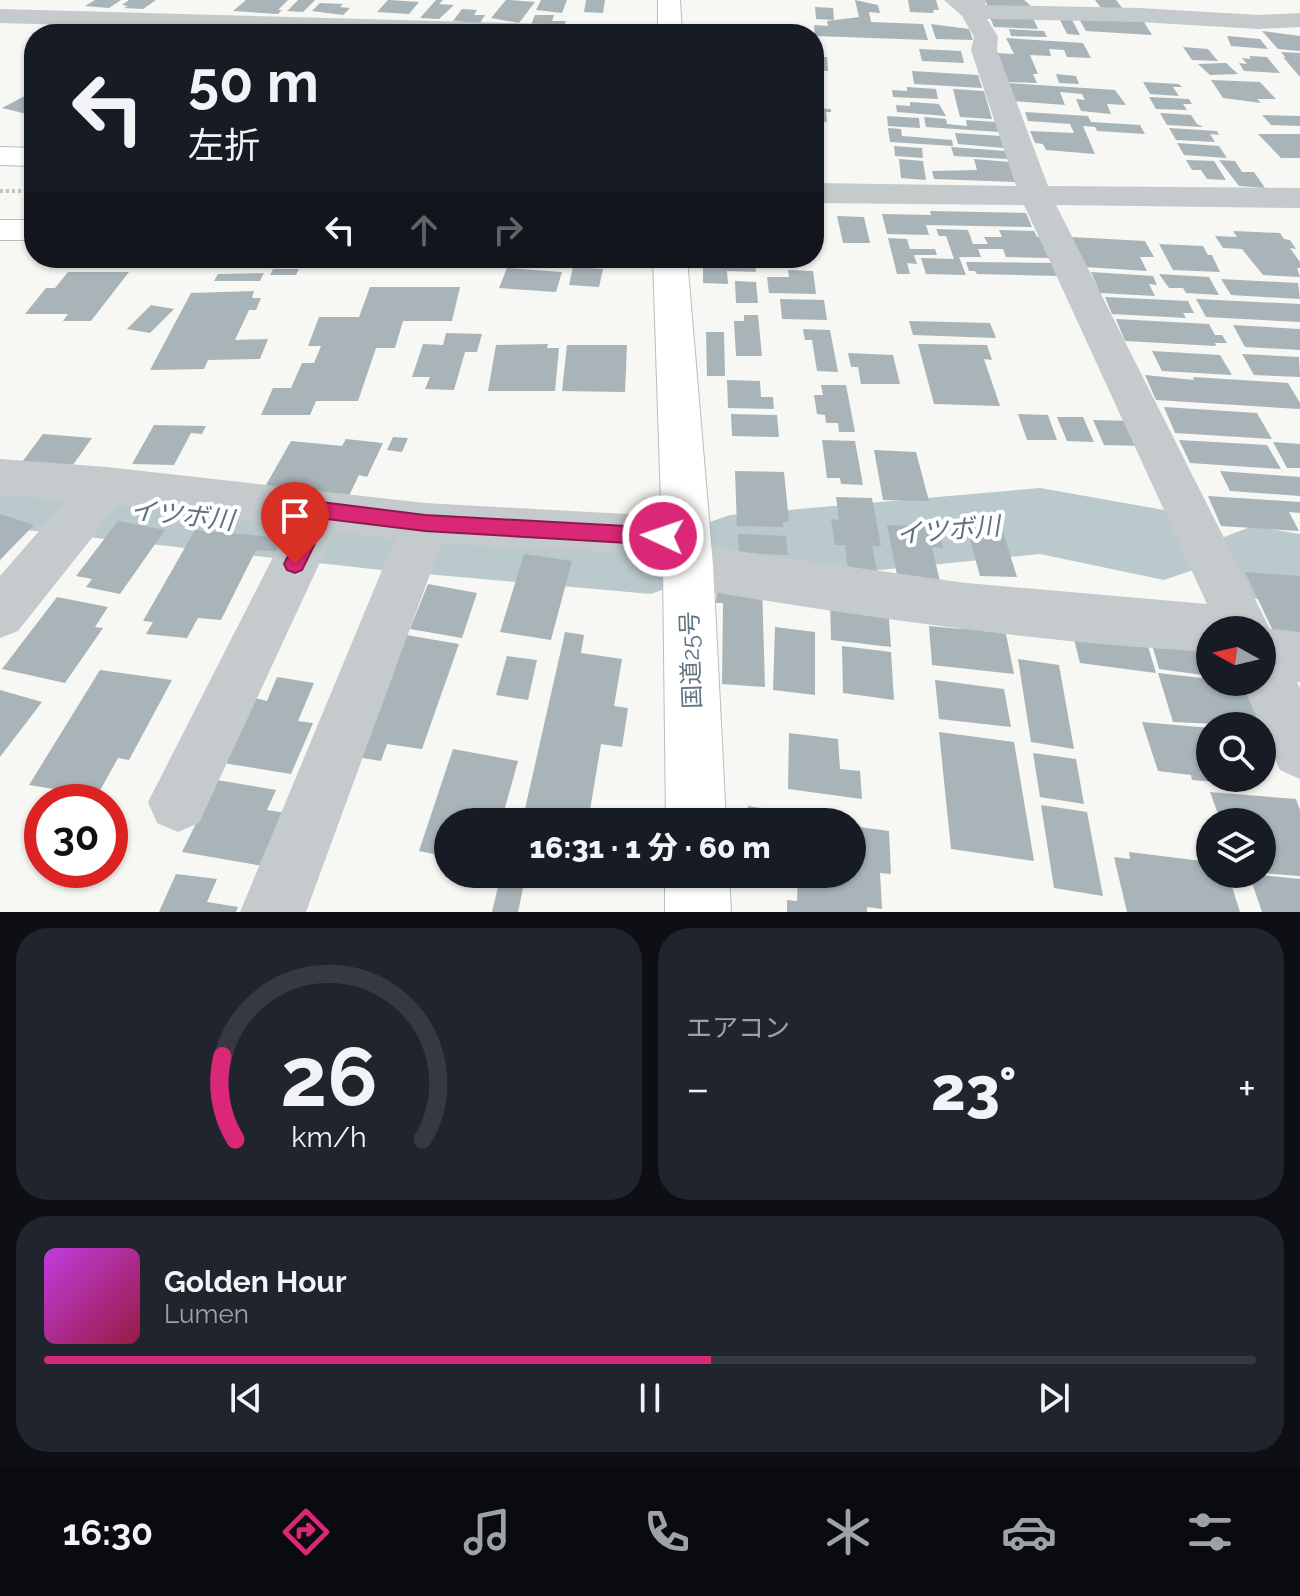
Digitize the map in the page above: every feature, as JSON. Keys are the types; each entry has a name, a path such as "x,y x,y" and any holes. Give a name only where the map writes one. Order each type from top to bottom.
{"main road":[{"path":"669,0 670,24"},
{"path":"0,156 24,157"},
{"path":"0,230 24,230"},
{"name":"国道25号","path":"670,268 675,551 695,808"},
{"path":"697,888 698,912"}],"street":[{"path":"35,24 80,0"},
{"path":"0,16 353,24 375,0"},
{"path":"1266,0 1293,19"},
{"path":"967,4 1133,7 1259,22 1293,19"},
{"path":"967,4 986,37 984,50 1035,195 1238,616"},
{"path":"10,38 24,30"},
{"path":"824,193 1300,198"},
{"path":"0,477 95,499 421,534 675,551 850,593 1196,628"},
{"path":"0,614 95,499"},
{"path":"178,802 316,522"},
{"path":"273,912 421,534"},
{"path":"1276,654 1300,657"},
{"path":"1275,696 1300,750"}],"path":[{"path":"0,191 24,191"}],"building":[{"path":"95,0 121,0 109,8 85,6"},
{"path":"129,0 156,0 143,9 124,8 128,6 122,5"},
{"path":"246,0 288,0 278,14 233,11"},
{"path":"298,0 315,0 303,12 287,11"},
{"path":"388,0 419,2 409,14 377,12"},
{"path":"436,0 443,0 439,4 454,5 439,19 420,18"},
{"path":"506,0 535,2 519,23 491,18"},
{"path":"541,0 567,0 562,13 536,10"},
{"path":"586,0 605,0 603,13 584,12"},
{"path":"855,0 878,5 880,13 869,12 871,22 923,24 928,40 824,36 827,21 859,17"},
{"path":"908,0 936,0 939,10 933,10 934,13 910,12"},
{"path":"985,0 1024,0 1033,8 988,7"},
{"path":"1095,0 1116,0 1123,9 1101,8"},
{"path":"320,3 343,4 340,7 350,8 343,15 312,11"},
{"path":"815,7 833,8 834,20 816,19"},
{"path":"462,9 477,10 474,15 485,15 480,23 453,21"},
{"path":"535,15 554,15 552,21 566,21 565,24 531,24"},
{"path":"989,15 1032,16 1038,29 994,27"},
{"path":"1059,18 1071,18 1080,35 1067,34"},
{"path":"1079,19 1144,22 1152,35 1086,31"},
{"path":"51,22 100,24 48,24"},
{"path":"931,24 969,29 973,40 936,39"},
{"path":"1009,29 1044,31 1047,37 1011,36"},
{"path":"1262,31 1300,36 1300,51 1278,49"},
{"path":"1227,36 1260,39 1268,49 1231,46"},
{"path":"1006,38 1083,43 1091,58 1067,57 1064,50 1049,49 1051,56 1030,55 1038,74 1033,74 1037,83 1005,82 995,53 1014,54"},
{"path":"1183,47 1208,49 1218,61 1192,60"},
{"path":"919,49 961,51 964,63 922,61"},
{"path":"1281,52 1300,53 1300,77 1283,57 1286,58"},
{"path":"1249,56 1267,57 1280,73 1244,71 1239,63 1247,64 1242,58 1251,59"},
{"path":"824,57 827,57 828,71 824,71"},
{"path":"1226,63 1238,74 1210,75 1198,64"},
{"path":"912,71 978,75 982,88 914,84"},
{"path":"1056,74 1076,76 1079,84 1059,83"},
{"path":"1211,80 1260,82 1276,99 1257,99 1261,103 1223,98"},
{"path":"1143,82 1179,84 1182,87 1173,87 1179,96 1150,94"},
{"path":"1007,83 1115,90 1126,105 1107,104 1111,114 1081,111 1076,99 1085,100 1082,94 1060,92 1065,105 1013,101"},
{"path":"907,87 936,89 938,99 893,97 892,90 907,91"},
{"path":"953,89 984,91 992,119 960,117"},
{"path":"24,96 24,113 2,108"},
{"path":"1149,97 1189,99 1192,104 1183,104 1187,110 1156,109"},
{"path":"910,102 939,104 946,116 897,112 896,105 910,106"},
{"path":"824,109 831,109 831,112 826,112 827,122 824,122"},
{"path":"1025,112 1088,116 1091,122 1140,125 1145,134 1097,131 1095,127 1083,126 1095,154 1046,150 1043,144 1035,143 1030,131 1074,133 1070,124 1028,121"},
{"path":"1160,113 1191,115 1197,124 1204,127 1167,125"},
{"path":"1262,115 1300,116 1300,126 1271,125"},
{"path":"887,116 919,118 920,128 888,126"},
{"path":"924,117 946,119 947,124 967,126 966,120 996,122 999,132 926,127"},
{"path":"888,128 901,129 902,136 952,140 953,146 890,142"},
{"path":"1169,128 1217,131 1219,135 1210,134 1215,142 1176,140"},
{"path":"955,133 1001,136 1004,148 958,144"},
{"path":"1258,134 1300,134 1300,158 1281,158"},
{"path":"1177,143 1219,146 1227,158 1184,155"},
{"path":"894,146 922,148 923,158 895,156"},
{"path":"951,147 1006,151 1009,159 954,156"},
{"path":"899,159 923,161 926,180 901,178"},
{"path":"974,159 1010,162 1015,182 934,179 932,171 977,170"},
{"path":"1186,160 1214,161 1226,180 1207,179 1201,170 1192,170"},
{"path":"1219,160 1235,161 1242,172 1254,172 1265,188 1239,186"},
{"path":"930,211 1026,213 1032,227 926,225 929,235 887,234 882,214 931,215"},
{"path":"837,216 864,217 870,243 843,243"},
{"path":"936,229 968,230 973,244 988,244 984,237 1002,237 999,230 1034,231 1037,237 1041,237 1051,258 1006,257 1003,249 978,249 981,257 959,257 966,275 926,274 921,258 954,259 946,236 939,236"},
{"path":"1233,231 1280,233 1296,249 1290,248 1300,262 1300,268 1297,268 1300,277 1263,275 1242,249 1223,248 1215,236 1237,237"},
{"path":"1071,237 1145,241 1154,257 1140,257 1147,271 1085,267"},
{"path":"888,238 907,239 910,249 935,249 937,255 914,255 917,264 907,263 910,274 897,274"},
{"path":"1159,244 1203,246 1208,255 1212,255 1220,272 1173,270"},
{"path":"966,262 1052,263 1059,276 977,274 969,271"},
{"path":"507,268 562,272 556,292 499,288"},
{"path":"573,268 603,269 599,287 569,285"},
{"path":"703,268 755,268 756,272 727,271 728,284 703,283"},
{"path":"273,269 299,269 296,275 270,275"},
{"path":"788,270 813,271 816,294 769,293 767,277 789,277"},
{"path":"68,272 129,272 91,321 63,321 68,314 25,314 46,288 55,288"},
{"path":"1091,272 1153,276 1157,285 1149,284 1155,296 1100,293"},
{"path":"264,273 260,281 214,281 218,274"},
{"path":"1159,274 1209,277 1219,295 1186,293 1183,288 1169,288"},
{"path":"1221,279 1298,283 1300,299 1231,295"},
{"path":"735,281 756,282 758,303 736,303"},
{"path":"370,287 460,287 452,321 403,321 395,348 376,348 358,401 316,401 310,415 261,415 273,388 291,388 302,363 314,363 321,346 308,346 319,317 359,317"},
{"path":"254,291 252,298 261,298 256,310 249,310 235,340 268,339 260,359 208,360 204,369 150,370 191,293"},
{"path":"1105,297 1188,301 1194,313 1183,313 1186,318 1112,314"},
{"path":"780,299 824,300 827,320 782,319"},
{"path":"1196,299 1300,304 1300,322 1206,317"},
{"path":"151,305 174,309 150,333 127,329"},
{"path":"744,315 758,315 762,356 736,356 734,321 744,321"},
{"path":"1116,319 1209,324 1215,335 1222,335 1227,343 1215,343 1216,346 1125,341"},
{"path":"909,321 990,323 996,338 913,335"},
{"path":"1233,325 1300,329 1300,350 1245,347"},
{"path":"803,329 830,330 838,372 817,371 812,340 805,340"},
{"path":"706,332 724,332 725,376 707,376"},
{"path":"446,333 482,334 477,352 465,352 454,390 425,389 430,377 412,377 423,344 443,345"},
{"path":"548,344 547,348 559,348 555,391 488,391 496,345"},
{"path":"918,344 987,345 992,360 984,359 1000,406 934,404"},
{"path":"567,345 627,345 625,392 562,391"},
{"path":"1152,351 1220,355 1232,375 1162,371"},
{"path":"848,353 893,355 900,384 861,384 858,367 851,367"},
{"path":"1242,354 1299,357 1300,377 1254,375"},
{"path":"1145,375 1288,383 1300,403 1300,409 1156,400"},
{"path":"727,380 760,381 761,397 773,397 774,409 728,408"},
{"path":"821,385 846,385 855,432 839,432 838,423 826,423 825,415 817,414 814,395 823,395"},
{"path":"1164,407 1257,413 1272,439 1175,433"},
{"path":"731,414 777,415 779,437 732,436"},
{"path":"1018,414 1048,415 1057,440 1027,440"},
{"path":"1057,417 1083,417 1094,442 1067,441"},
{"path":"1093,420 1134,421 1145,446 1104,445"},
{"path":"154,425 206,426 202,434 191,433 174,465 132,464"},
{"path":"43,434 92,438 70,469 19,466"},
{"path":"393,437 408,438 402,452 387,450"},
{"path":"346,439 383,443 367,477 359,475 346,502 262,492 291,441 342,446"},
{"path":"822,440 855,441 863,485 841,484 840,478 827,478"},
{"path":"1179,440 1267,445 1281,469 1190,463"},
{"path":"1273,442 1300,444 1300,468 1287,468"},
{"path":"874,450 916,452 929,501 883,500"},
{"path":"735,471 784,472 789,522 783,522 783,527 737,526"},
{"path":"1220,471 1300,477 1300,496 1230,491"},
{"path":"1208,496 1300,502 1300,513 1289,512 1299,531 1221,526"},
{"path":"836,497 872,498 881,546 872,546 879,580 849,579 845,545 835,545 831,519 839,520"},
{"path":"0,514 34,525 0,560"},
{"path":"118,521 165,530 120,594 86,587 92,579 76,576"},
{"path":"965,521 1000,522 1017,577 980,576"},
{"path":"887,525 938,527 943,548 932,547 941,586 899,585"},
{"path":"195,530 294,539 287,552 256,550 221,620 198,618 187,638 146,634 153,622 143,621"},
{"path":"738,534 786,536 788,555 739,553"},
{"path":"524,554 572,561 551,640 500,632"},
{"path":"1245,572 1300,576 1300,648 1280,646 1276,638 1276,616 1266,616"},
{"path":"717,583 762,585 765,687 722,684 723,603 716,603"},
{"path":"428,584 477,593 462,638 410,629"},
{"path":"57,597 108,607 95,627 103,628 65,683 2,669"},
{"path":"830,600 888,606 891,647 831,640"},
{"path":"960,624 1005,629 1014,674 932,665 929,626 961,629"},
{"path":"775,627 815,632 815,695 773,690"},
{"path":"1071,627 1145,636 1156,673 1080,663"},
{"path":"565,632 584,635 581,653 622,659 614,706 628,708 622,747 601,744 590,808 525,808"},
{"path":"1149,634 1196,640 1196,674 1159,669"},
{"path":"406,635 459,644 422,749 387,744 381,761 357,757"},
{"path":"842,646 891,652 894,700 843,693"},
{"path":"507,656 537,660 528,700 496,695"},
{"path":"1018,659 1059,665 1074,749 1031,742"},
{"path":"100,670 172,680 129,760 118,758 104,784 30,784"},
{"path":"1158,673 1196,677 1196,696 1251,696 1261,712 1196,712 1196,723 1173,722"},
{"path":"277,677 314,683 298,721 313,723 291,774 223,763 255,698 267,701"},
{"path":"935,680 1004,689 1011,727 939,719"},
{"path":"0,690 42,702 0,757"},
{"path":"1142,722 1196,727 1196,780 1192,780 1191,775 1158,771"},
{"path":"939,732 1014,742 1034,861 951,849"},
{"path":"789,733 838,739 840,769 860,771 862,799 788,789"},
{"path":"453,749 518,761 505,808 434,808 434,854 419,851"},
{"path":"1033,753 1076,759 1084,804 1040,797"},
{"path":"217,780 276,790 267,810 286,813 263,866 182,852"},
{"path":"1210,792 1296,799 1300,810 1300,876 1276,874 1276,808 1216,808"},
{"path":"1041,805 1087,812 1103,896 1054,888"},
{"path":"866,828 889,831 891,874 880,873 882,909 867,907 867,912 787,912 787,900 797,901 797,888 866,888"},
{"path":"1129,852 1196,860 1196,888 1232,888 1240,912 1127,912 1114,857 1130,859"},
{"path":"176,874 217,879 207,902 238,907 236,912 159,912"},
{"path":"1276,877 1300,879 1300,912 1262,912 1254,888 1276,888"},
{"path":"498,888 523,888 518,912 492,912"}],"waterway":[{"name":"イツボ川","path":"0,495 381,536 651,558"},
{"name":"イツボ川","path":"730,550 1040,521 1164,545"},
{"name":"イツボ川","path":"1253,562 1300,571"}],"route":[{"path":"295,564 321,510 425,523 663,536"}]}
